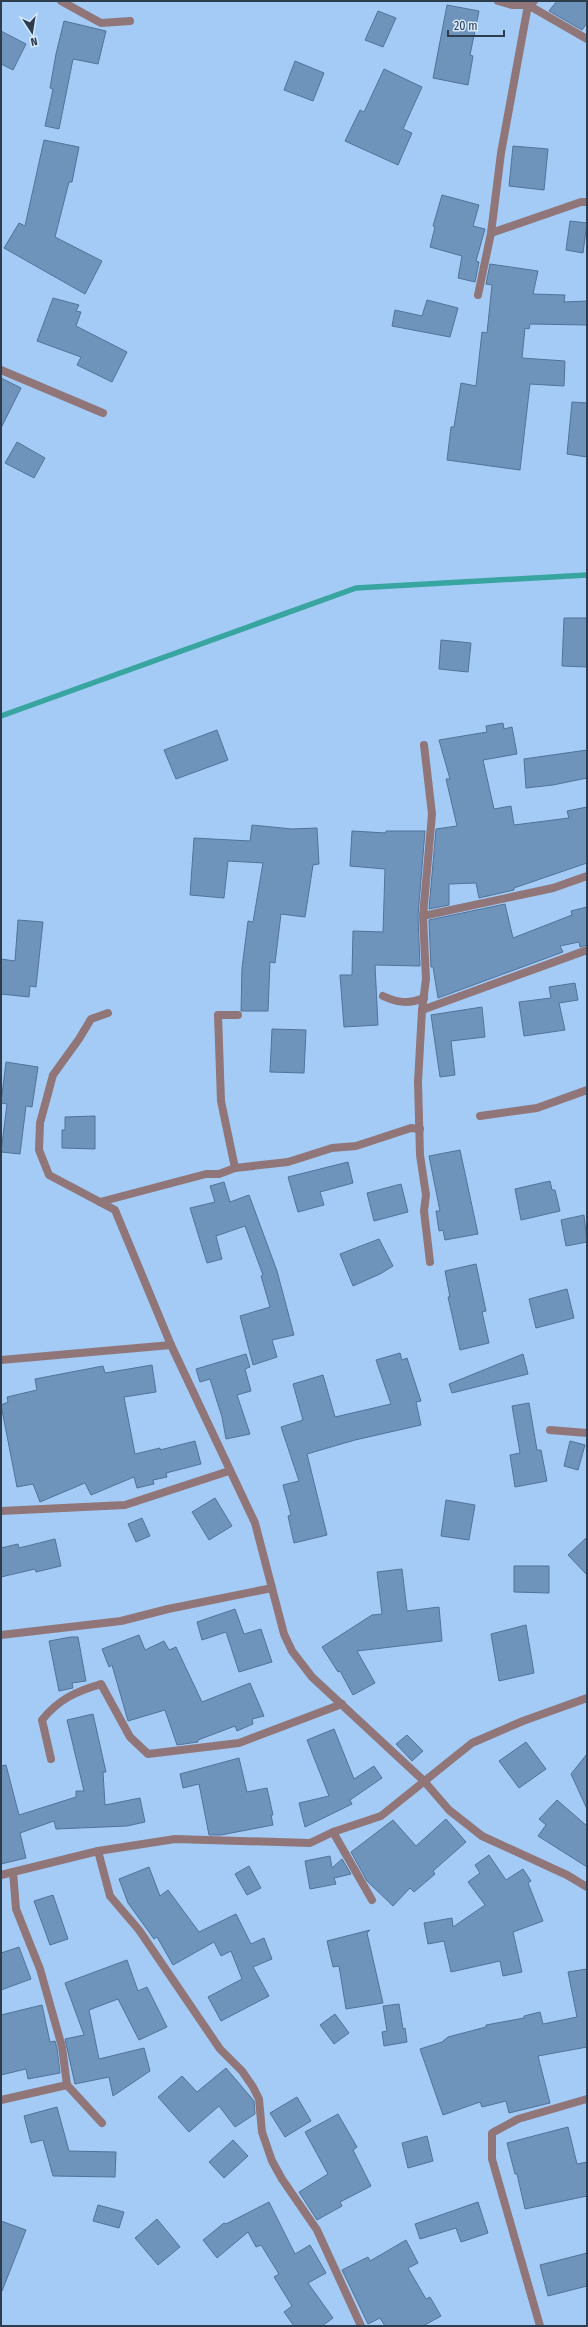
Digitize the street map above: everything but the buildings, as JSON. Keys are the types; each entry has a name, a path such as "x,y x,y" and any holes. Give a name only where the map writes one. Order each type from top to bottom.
{"street":[{"path":"61,1 101,23 130,21"},
{"path":"498,1 512,5 531,3 587,39"},
{"path":"478,295 492,233 501,153 531,3"},
{"path":"492,233 581,202 587,202"},
{"path":"1,370 103,413"},
{"path":"424,745 432,814 423,916 426,979 422,1010 418,1082 420,1155 426,1194 424,1211 430,1262"},
{"path":"423,916 553,888 587,876"},
{"path":"422,1010 587,950"},
{"path":"382,996 398,1003 415,1002 424,998"},
{"path":"108,1013 91,1019 79,1040 53,1075 40,1123 39,1150 49,1175 115,1210 171,1345 210,1426 228,1471 254,1523 284,1634 292,1651 312,1677 424,1781 449,1810 482,1836 567,1875 587,1887"},
{"path":"235,1168 220,1101 218,1015 238,1015"},
{"path":"480,1116 537,1108 587,1090"},
{"path":"100,1202 206,1174 219,1174 235,1168 288,1162 332,1148 356,1146 411,1128 420,1129"},
{"path":"1,1360 171,1345"},
{"path":"550,1430 587,1433"},
{"path":"1,1511 125,1505 228,1471"},
{"path":"1,1635 121,1621 168,1609 272,1588"},
{"path":"51,1759 42,1720 53,1706 75,1692 101,1684 130,1737 148,1754 238,1744 342,1704"},
{"path":"1,1875 98,1851 175,1838 310,1843 333,1832 381,1816 472,1744 523,1721 587,1698"},
{"path":"333,1832 372,1900"},
{"path":"98,1851 110,1896 139,1930 220,2049 242,2070 259,2099 262,2132 272,2161 282,2179 317,2230 361,2326"},
{"path":"12,1872 16,1909 40,1969 62,2047 67,2085 102,2123"},
{"path":"1,2100 67,2085"},
{"path":"540,2326 492,2159 492,2132 518,2119 587,2099"}],"waterway":[{"path":"1,716 356,588 587,575"}]}
